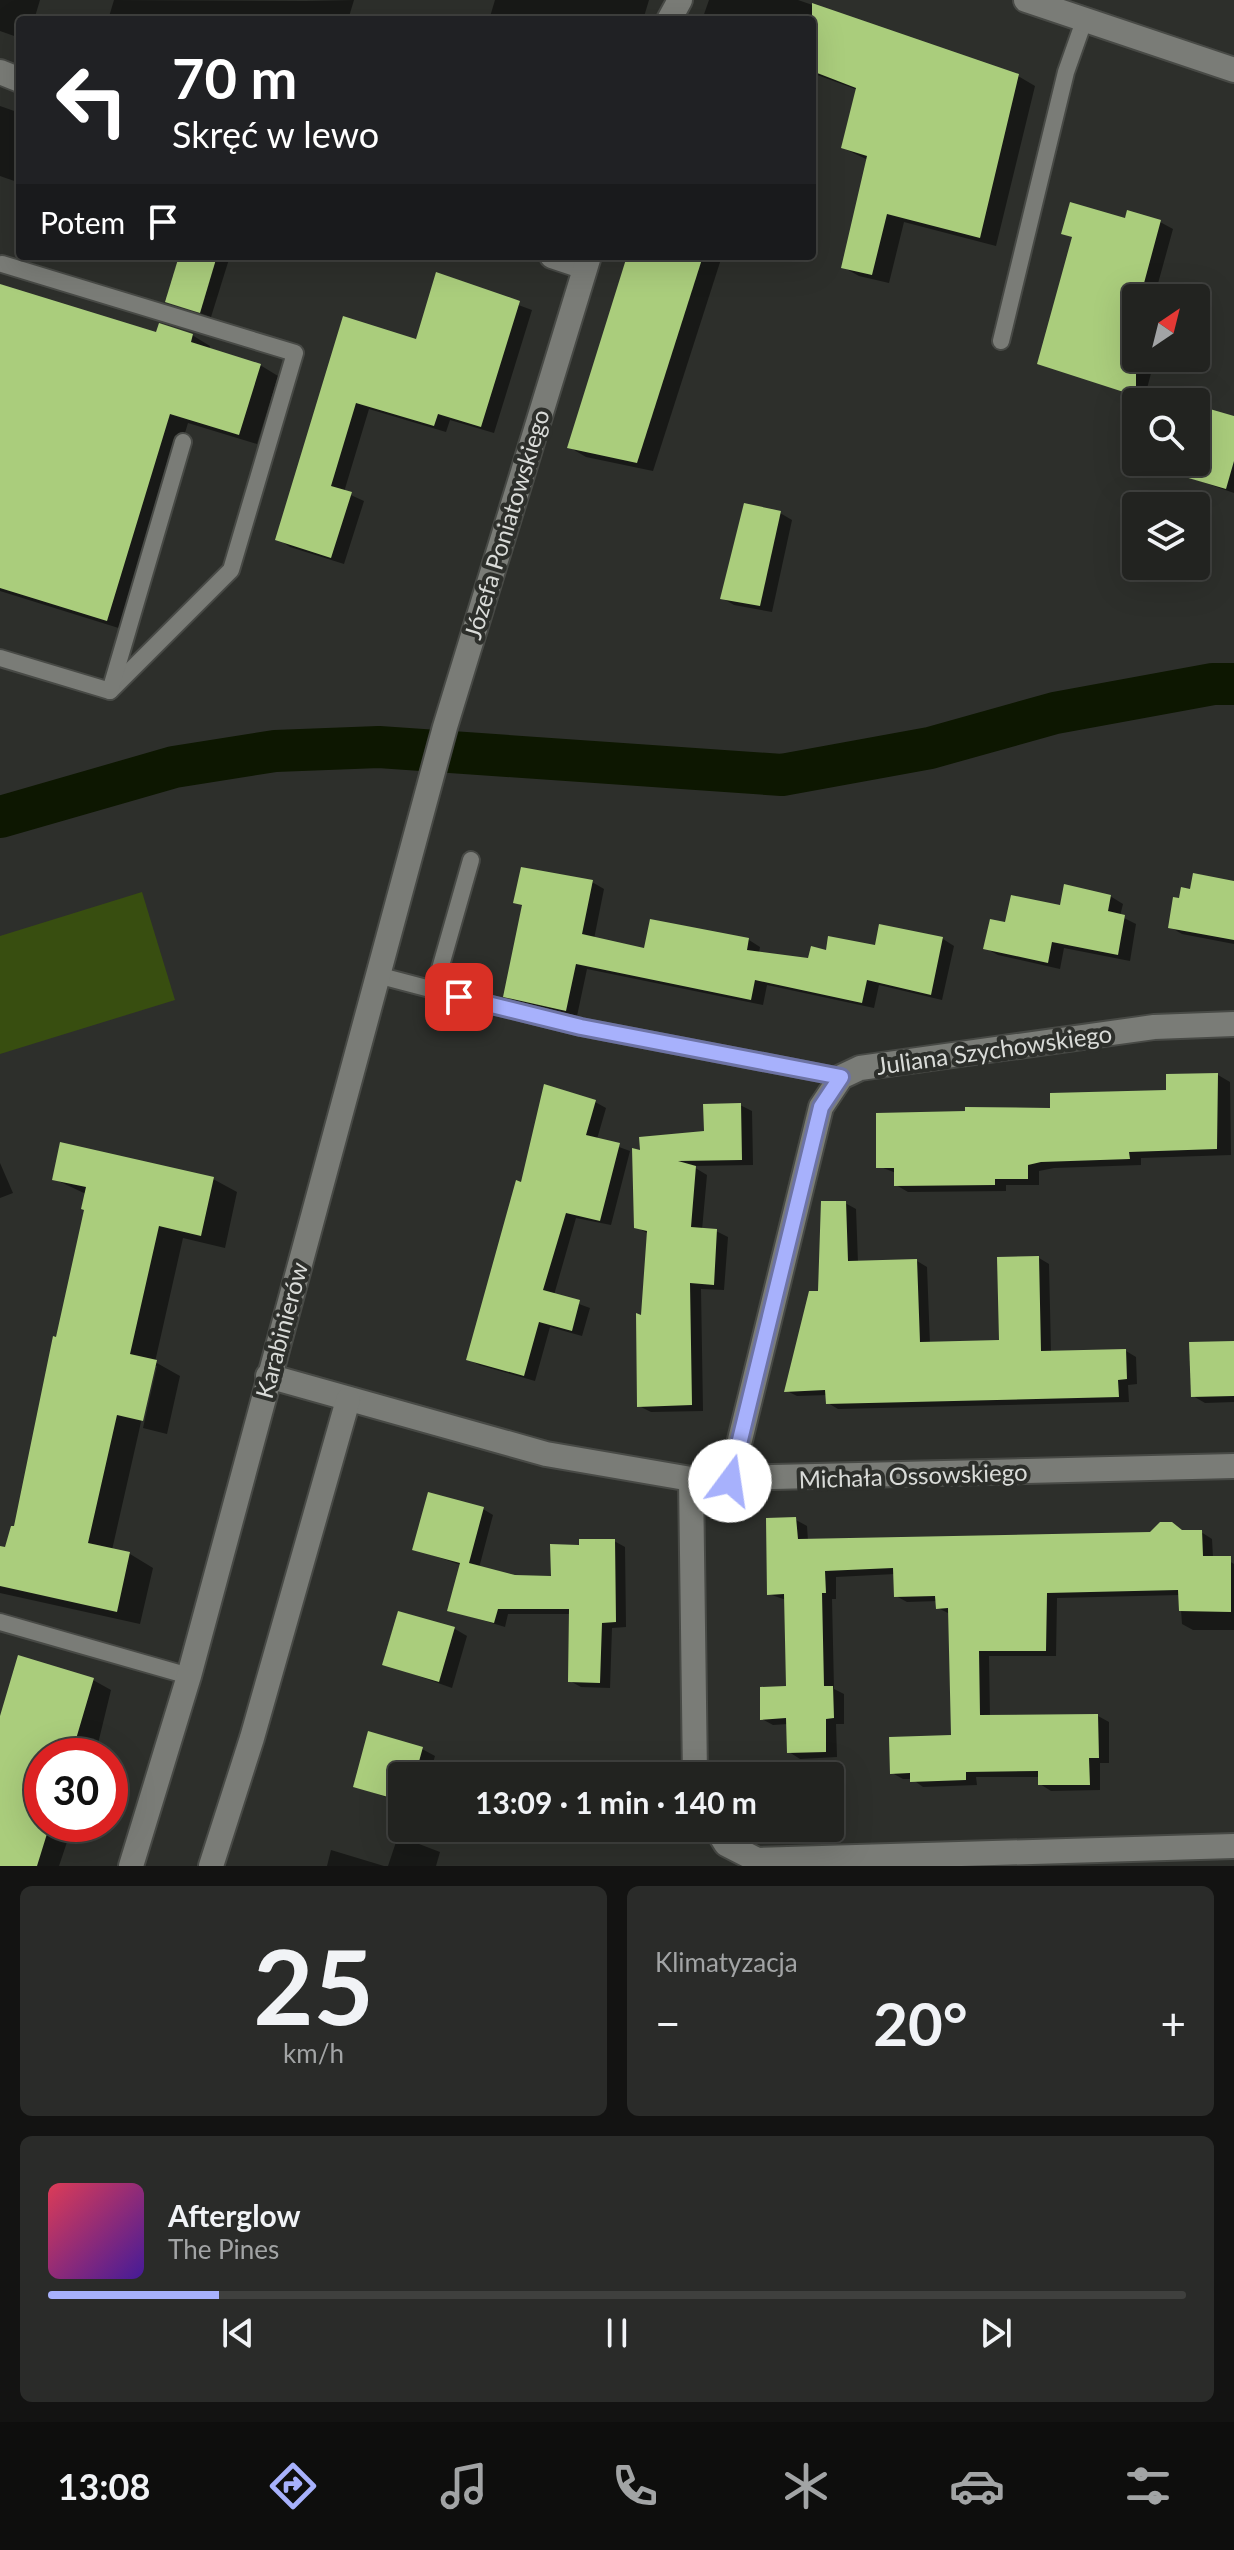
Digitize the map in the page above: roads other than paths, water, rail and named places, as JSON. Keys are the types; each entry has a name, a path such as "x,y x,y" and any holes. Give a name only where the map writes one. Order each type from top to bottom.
{"street":[{"path":"1026,0 1234,70"},
{"name":"Józefa Poniatowskiego","path":"426,793 587,262"},
{"name":"Karabinierów","path":"131,1866 189,1676 426,793"},
{"name":"Juliana Szychowskiego","path":"841,1077 860,1068 1138,1029 1234,1024"},
{"path":"730,1481 821,1107 841,1077"},
{"name":"Michała Ossowskiego","path":"268,1376 546,1454 691,1479 730,1481 1234,1466"},
{"path":"211,1866 252,1738 348,1400"},
{"path":"691,1479 695,1762"},
{"path":"725,1842 757,1860 1234,1846"}],"lane":[{"path":"1001,341 1066,72 1084,21"},
{"path":"2,264 295,353 231,570 110,691"},
{"path":"110,691 183,442"},
{"path":"0,658 110,691"},
{"path":"377,975 434,990 471,860"},
{"path":"459,997 581,1027 841,1077"},
{"path":"0,1622 189,1676"}],"waterway":[{"path":"0,817 174,767 275,751 379,747 782,775 930,748 1055,713 1213,684 1234,684"}]}
